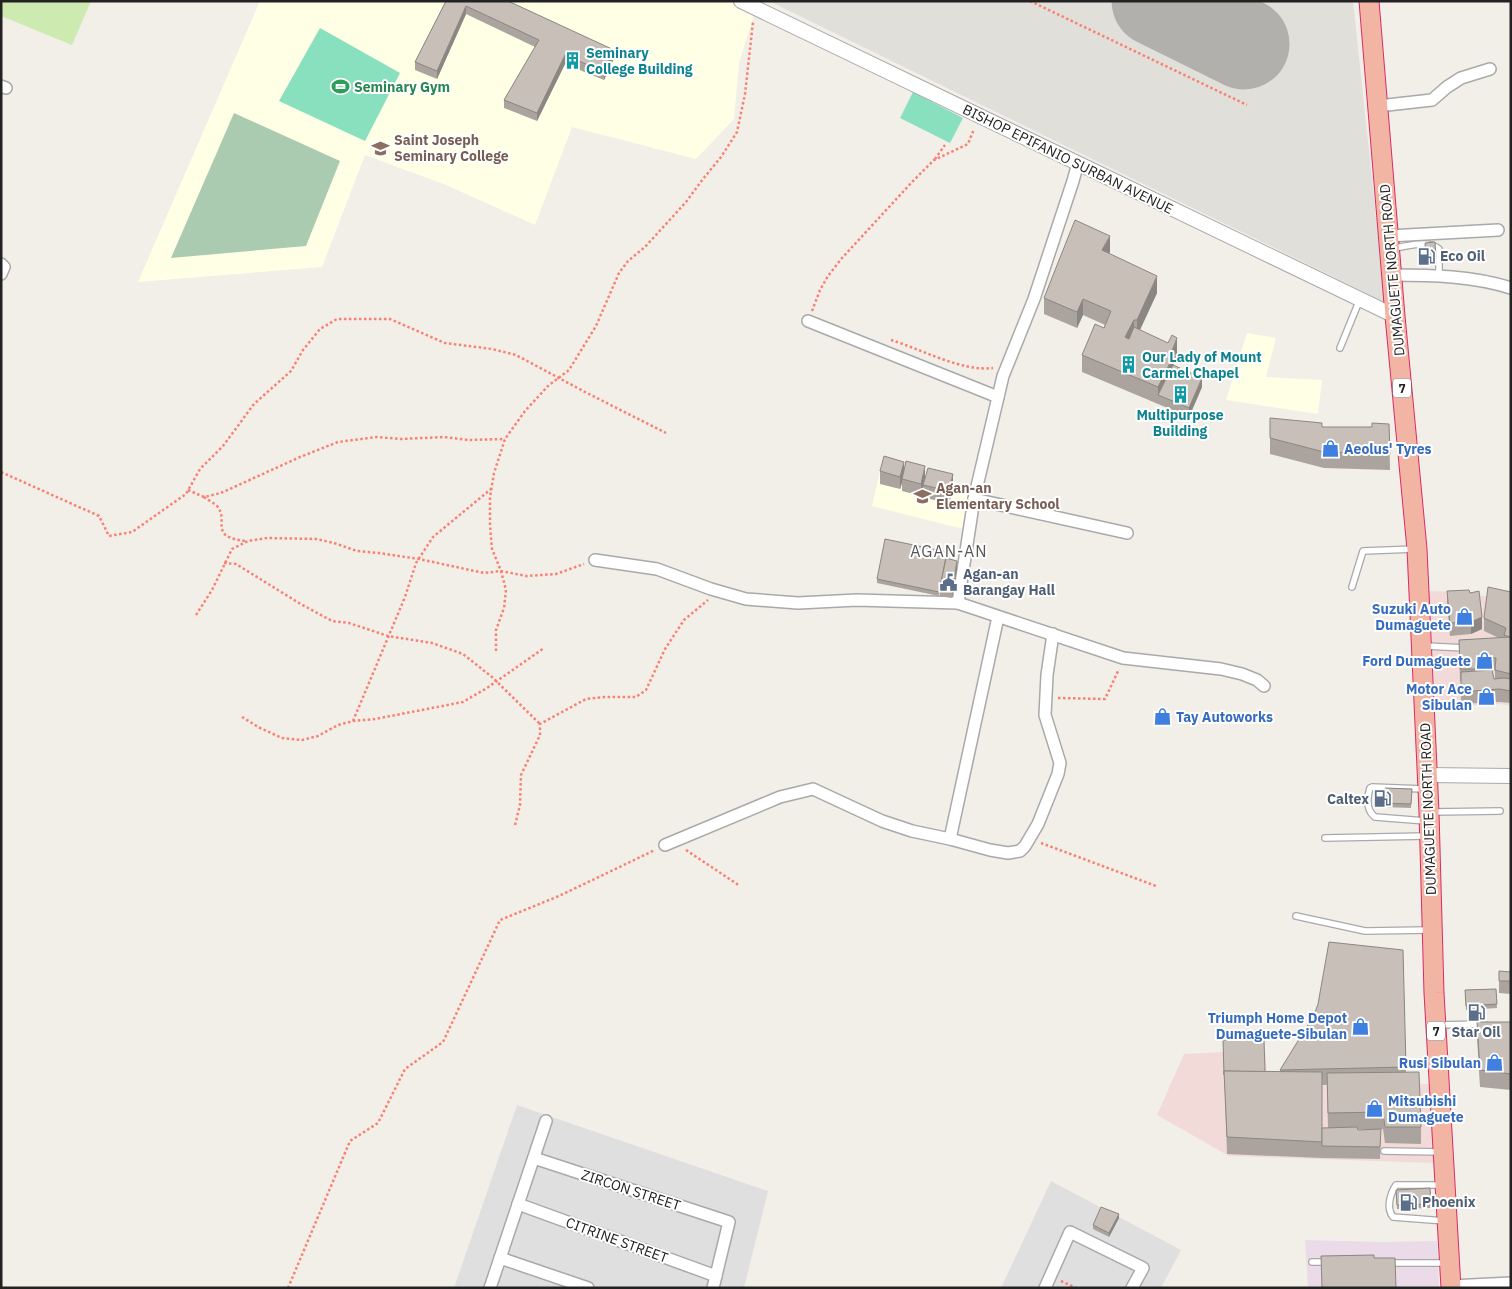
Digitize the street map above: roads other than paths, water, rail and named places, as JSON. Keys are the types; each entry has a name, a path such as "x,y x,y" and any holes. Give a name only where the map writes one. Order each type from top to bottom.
{"highway":[{"name":"DUMAGUETE NORTH ROAD","path":"1370,1 1395,316 1417,549 1428,782 1436,1025 1451,1287"}],"street":[{"name":"BISHOP EPIFANIO SURBAN AVENUE","path":"741,1 1395,316"},
{"path":"1378,106 1432,100 1461,78 1490,69"},
{"path":"958,603 974,499 998,397 1007,366 1034,299 1078,163"},
{"path":"1390,242 1498,230"},
{"path":"1,264 4,267 1,274"},
{"path":"1392,275 1440,276 1495,283 1511,288"},
{"path":"808,320 998,397"},
{"path":"974,499 1127,533"},
{"path":"595,560 657,569 746,599 798,603 857,600 958,603 1123,658 1221,669 1242,674 1264,686"},
{"path":"950,839 998,617"},
{"path":"665,845 780,797 814,789 882,821 912,831 990,850 1008,853 1020,851 1038,824 1059,769 1056,751 1045,715 1047,674 1052,634"},
{"path":"1428,782 1511,776"},
{"path":"490,1288 546,1121"},
{"name":"ZIRCON STREET","path":"534,1158 729,1222 714,1282"},
{"name":"CITRINE STREET","path":"518,1204 714,1282"},
{"path":"1045,1288 1070,1232 1143,1268 1132,1288"},
{"path":"500,1258 588,1288"},
{"path":"1451,1287 1511,1283"}],"lane":[{"path":"1390,242 1436,246 1439,249 1440,276"},
{"path":"1340,348 1360,299"},
{"path":"1352,587 1364,551 1417,549"},
{"path":"1422,646 1474,649"},
{"path":"1428,782 1376,786 1370,788 1368,798 1369,811 1374,817 1429,823"},
{"path":"1325,838 1500,811"},
{"path":"1296,916 1365,931 1432,930"},
{"path":"1436,1025 1492,1024"},
{"path":"1384,1151 1443,1152"},
{"path":"1445,1186 1396,1185 1389,1201 1392,1217 1447,1221"},
{"path":"1312,1262 1331,1262"},
{"path":"1381,1263 1449,1263"}],"place":[{"name":"Seminary College Building","path":"572,61"},
{"name":"Seminary Gym","path":"340,87"},
{"name":"Saint Joseph Seminary College","path":"380,148"},
{"name":"Eco Oil","path":"1426,256"},
{"name":"Our Lady of Mount Carmel Chapel","path":"1128,365"},
{"name":"Multipurpose Building","path":"1180,395"},
{"name":"Aeolus' Tyres","path":"1330,449"},
{"name":"Agan-an Elementary School","path":"922,496"},
{"name":"Agan-an Barangay Hall","path":"949,582"},
{"name":"Suzuki Auto Dumaguete","path":"1465,617"},
{"name":"Ford Dumaguete","path":"1485,661"},
{"name":"Motor Ace Sibulan","path":"1486,697"},
{"name":"Tay Autoworks","path":"1162,717"},
{"name":"Caltex","path":"1383,799"},
{"name":"Star Oil","path":"1476,1012"},
{"name":"Triumph Home Depot Dumaguete-Sibulan","path":"1361,1026"},
{"name":"Rusi Sibulan","path":"1495,1063"},
{"name":"Mitsubishi Dumaguete","path":"1374,1109"},
{"name":"Phoenix","path":"1408,1202"}],"district":[{"name":"AGAN-AN","path":"949,551"}]}
